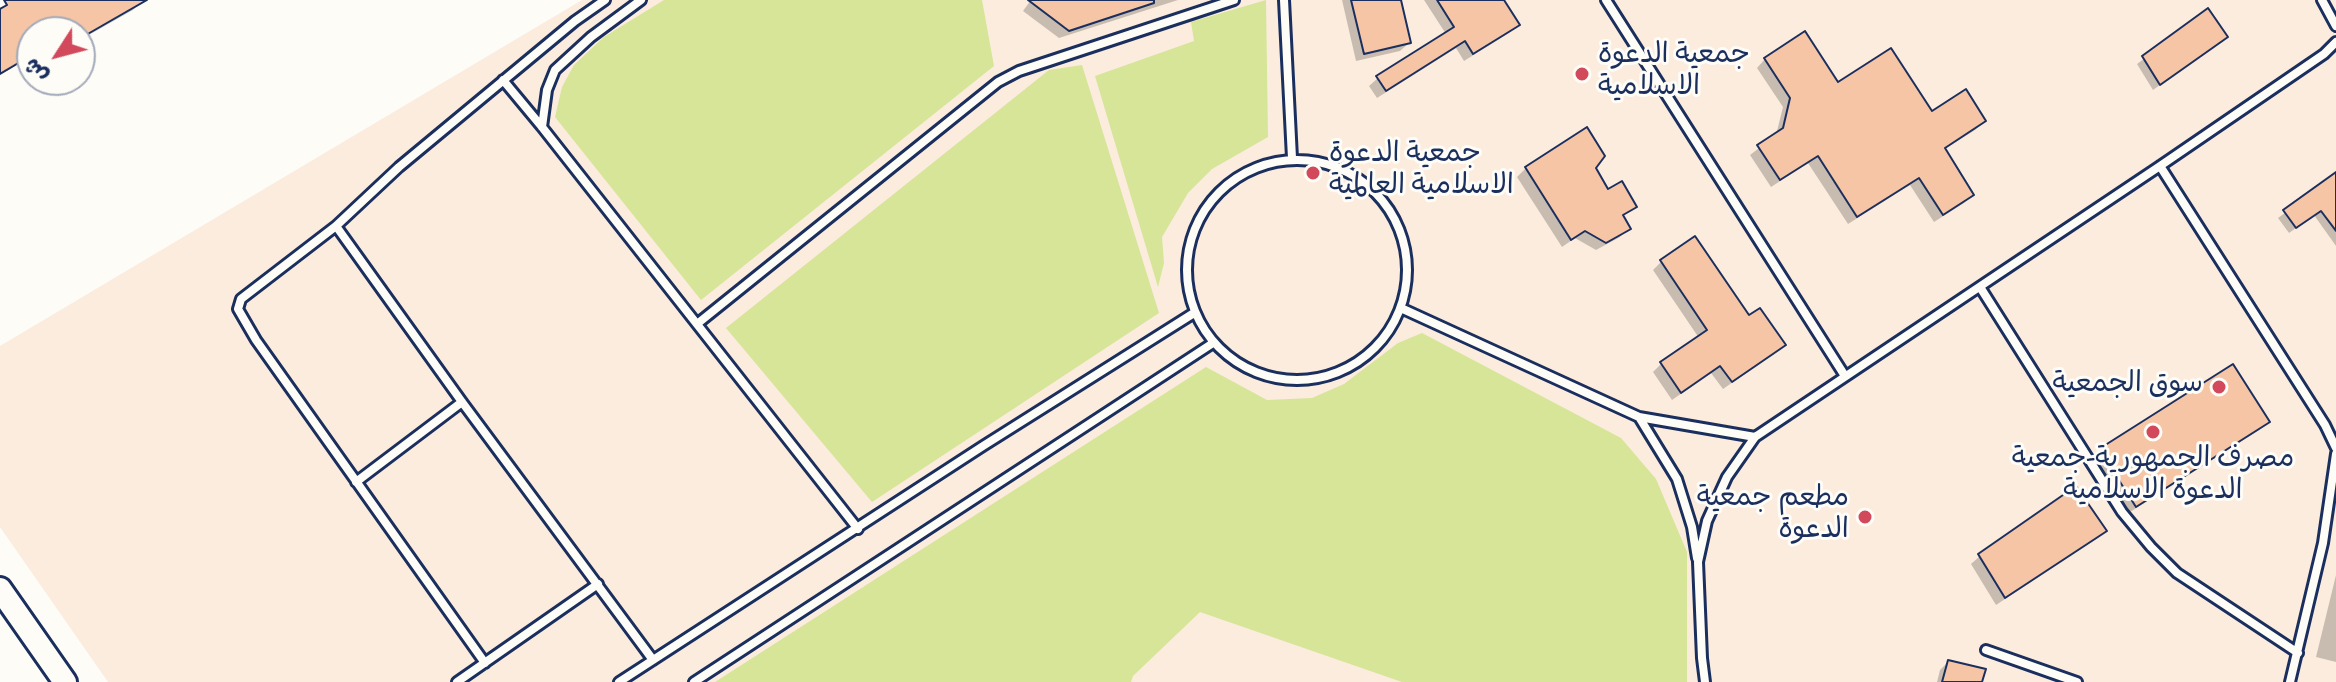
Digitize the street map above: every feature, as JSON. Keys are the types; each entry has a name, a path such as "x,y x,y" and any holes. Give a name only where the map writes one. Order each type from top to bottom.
{"street":[{"path":"0,589 65,682"}],"lane":[{"path":"485,663 256,340 238,309 241,299 336,226 399,167 575,21 605,0"},
{"path":"542,127 544,103 555,70 591,37 641,0"},
{"path":"697,324 998,82 1019,71 1234,0"},
{"path":"1284,0 1292,158"},
{"path":"1606,0 1845,376"},
{"path":"2322,0 2336,26"},
{"path":"1698,562 1707,521 1727,477 1755,437 2160,166 2324,54 2336,42"},
{"path":"503,80 858,529"},
{"path":"1292,158 1345,169 1388,203 1408,255 1403,309 1370,356 1318,380 1261,376 1213,343 1194,313 1186,261 1202,210 1241,173 1292,158"},
{"path":"2160,166 2325,425 2336,448"},
{"path":"336,226 653,660"},
{"path":"1980,287 2122,512 2151,547 2177,573 2298,653"},
{"path":"1403,309 1639,417 1755,437"},
{"path":"619,682 1194,313"},
{"path":"694,682 1213,343"},
{"path":"356,482 462,402"},
{"path":"1639,417 1677,479 1692,527 1698,562 1705,682"},
{"path":"2290,682 2332,509 2336,454"},
{"path":"457,682 598,584"},
{"path":"1986,650 2077,682"}],"shaded area":[{"name":"جمعية الدعوة الاسلامية العالمية","path":"582,0 2336,0 2336,682 108,682 0,527 0,346"}],"green space":[{"path":"664,0 982,0 994,66 701,300 555,117 562,87 574,65 604,37"},
{"path":"1266,0 1268,137 1212,169 1188,193 1162,237 1164,263 1158,287 1095,76 1194,41 1191,22"},
{"path":"1082,65 1159,313 872,502 726,328 1049,70"},
{"path":"1422,333 1621,438 1656,479 1687,552 1687,682 1402,682 1200,612 1133,676 1131,682 715,682 1206,367 1267,400 1312,398 1344,384 1398,343"}],"building":[{"path":"4,0 147,0 96,29 96,16 16,16 16,64 0,74 0,9 7,5"},
{"path":"1028,0 1154,0 1154,3 1069,31"},
{"path":"1351,0 1401,0 1411,43 1364,54"},
{"path":"1437,0 1504,0 1520,25 1473,54 1465,41 1386,91 1376,76 1454,27"},
{"path":"2208,8 2228,37 2160,85 2142,56"},
{"path":"1805,31 1838,82 1891,48 1932,111 1966,89 1986,121 1945,148 1974,195 1943,215 1919,178 1857,217 1818,156 1780,180 1757,145 1783,128 1790,98 1764,58"},
{"path":"1587,127 1605,156 1596,168 1608,189 1622,181 1637,207 1623,215 1631,229 1606,243 1585,231 1571,240 1525,167"},
{"path":"2336,172 2336,231 2321,211 2296,228 2283,210"},
{"path":"1695,236 1749,315 1760,308 1786,345 1732,382 1720,366 1681,393 1660,362 1707,330 1660,260"},
{"path":"2233,364 2270,422 2136,507 2099,449"},
{"path":"2076,486 2107,531 2005,598 1978,554"},
{"path":"1948,660 1986,669 1982,682 1942,682"}],"place":[{"name":"جمعية الدعوة الاسلامية","path":"1582,74"},
{"name":"جمعية الدعوة الاسلامية العالمية","path":"1313,173"},
{"name":"سوق الجمعية","path":"2219,387"},
{"name":"مصرف الجمهورية-جمعية الدعوة الاسلامية","path":"2153,432"},
{"name":"مطعم جمعية الدعوة","path":"1865,517"}]}
